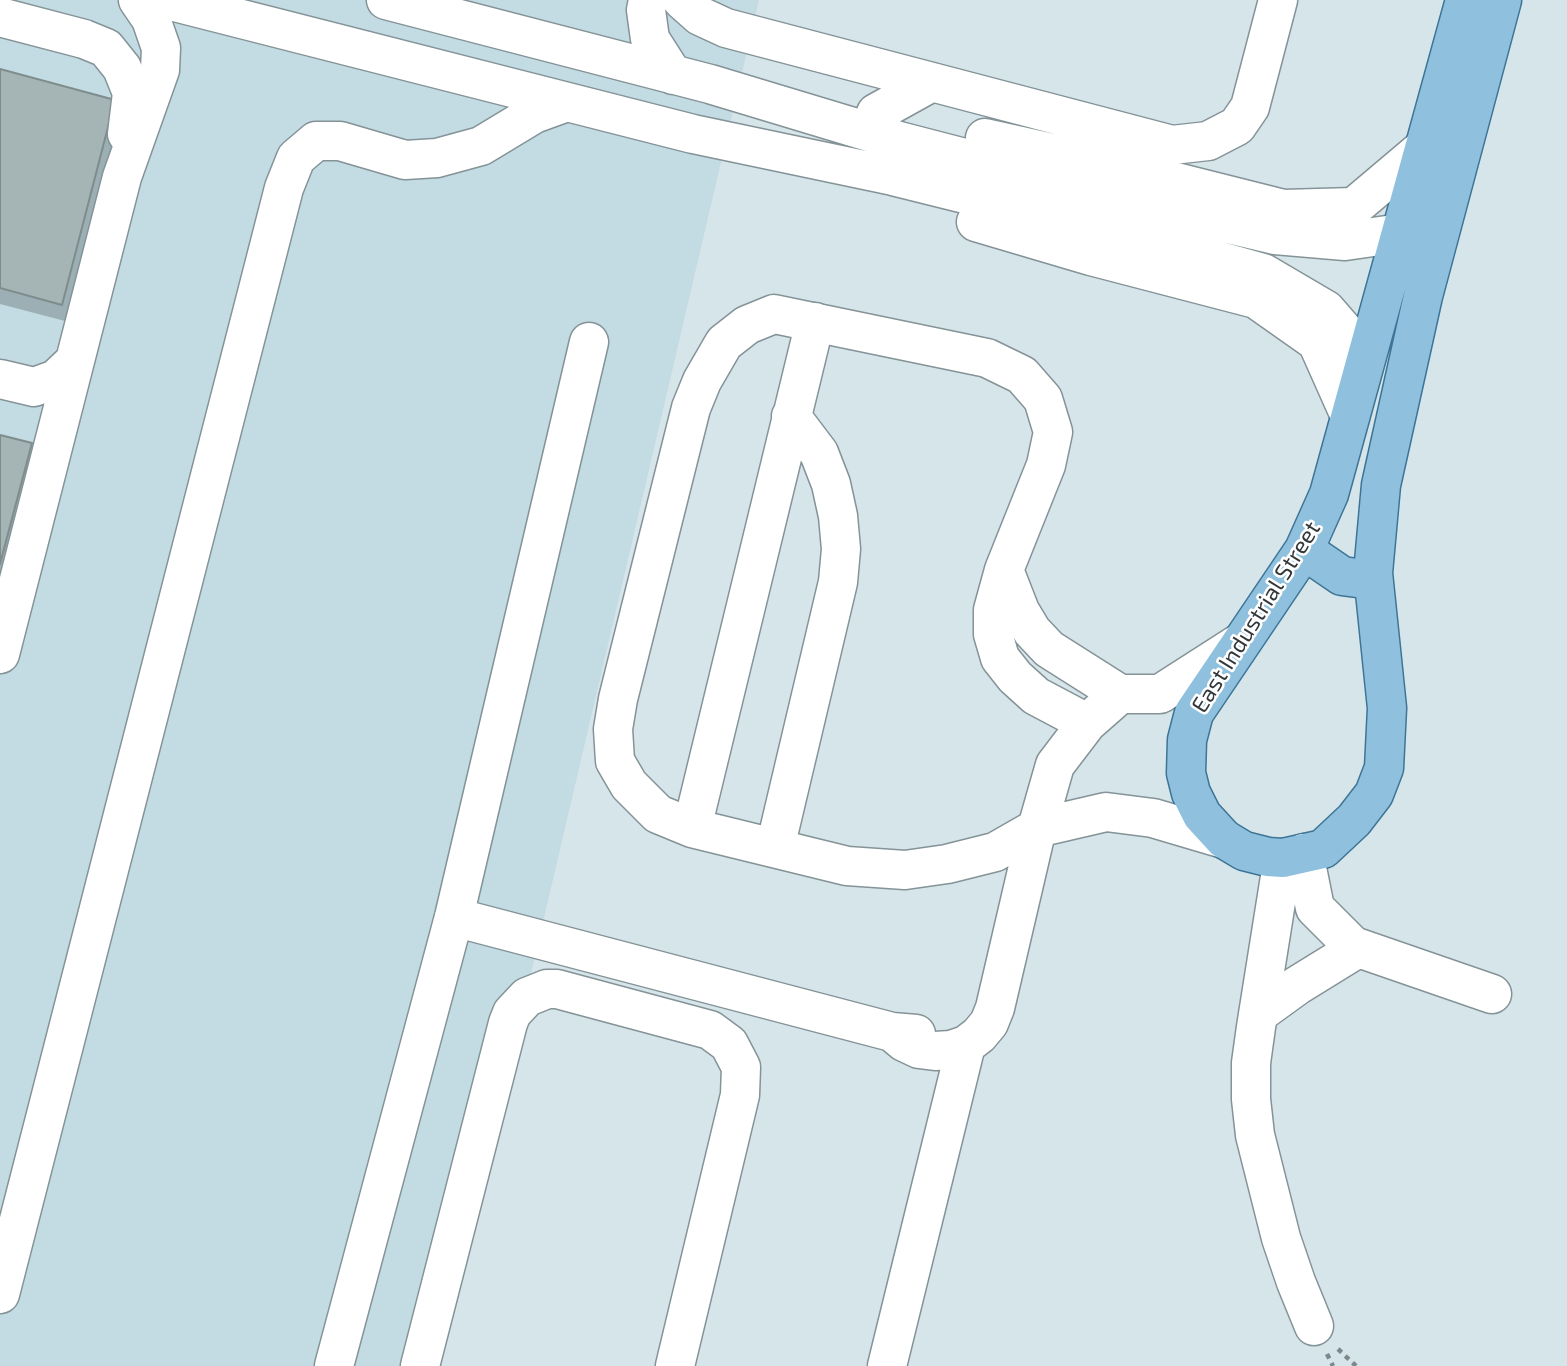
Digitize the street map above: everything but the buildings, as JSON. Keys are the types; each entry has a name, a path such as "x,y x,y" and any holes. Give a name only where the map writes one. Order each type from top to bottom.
{"main road":[{"name":"East Industrial Street","path":"1294,856 1244,851 1224,839 1202,815 1191,793 1186,773 1187,740 1194,713 1238,644 1304,550 1329,494 1465,0"},
{"path":"1294,856 1323,849 1354,820 1374,794 1384,768 1387,708 1373,573 1381,485 1423,296 1502,0"},
{"path":"1304,550 1342,576 1357,578 1373,573"}],"lane":[{"path":"0,654 122,177 160,70 161,48 151,19 138,0"},
{"path":"167,0 693,134 892,176 1102,228 1263,273 1326,310 1366,355"},
{"path":"386,0 710,84 900,141 1275,235 1345,241 1401,233"},
{"path":"474,23 497,13 507,0"},
{"path":"648,0 646,10 650,39 673,75"},
{"path":"682,0 700,16 726,27 1172,145 1208,141 1237,126 1250,107 1278,0"},
{"path":"0,17 95,43 106,48 122,68 132,93 122,177"},
{"path":"876,113 932,82"},
{"path":"710,84 876,113 1116,167 1283,209 1354,207 1425,146"},
{"path":"0,1294 284,188 296,158 316,141 341,141 405,160 437,158 481,146 534,114 567,102"},
{"path":"693,134 926,208 1091,256 1256,299 1317,342 1350,416"},
{"path":"1087,723 1036,696 1015,677 1000,658 993,634 993,610 1004,570 1046,465 1053,432 1043,399 1022,375 987,358 774,314 747,326 723,344 702,381 691,408 618,699 613,729 615,761 629,785 658,814 692,828 847,866 905,870 947,864 995,852 1037,828 1106,812 1153,818 1224,839"},
{"path":"692,828 814,322"},
{"path":"334,1366 454,916 589,342"},
{"path":"0,379 34,387 56,379 75,361"},
{"path":"775,848 838,582 841,548 831,484 819,453 791,416"},
{"path":"1004,570 1020,611 1032,631 1049,649 1120,694 1160,694 1238,644"},
{"path":"892,1032 919,1049 951,1050 966,1045 989,1023 1055,765 1087,723 1120,694"},
{"path":"1294,856 1315,908 1353,946 1492,994"},
{"path":"1294,856 1258,1014 1251,1063 1251,1099 1255,1135 1281,1238 1314,1326"},
{"path":"454,916 892,1032 927,1035 964,1029 995,1008"},
{"path":"1258,1014 1298,985 1358,948"},
{"path":"420,1366 508,1023 512,1013 527,997 536,992 557,989 710,1030 729,1044 741,1068 740,1096 675,1366"},
{"path":"887,1366 966,1045"}],"shaded area":[{"path":"0,0 759,0 439,1366 0,1366"}]}
